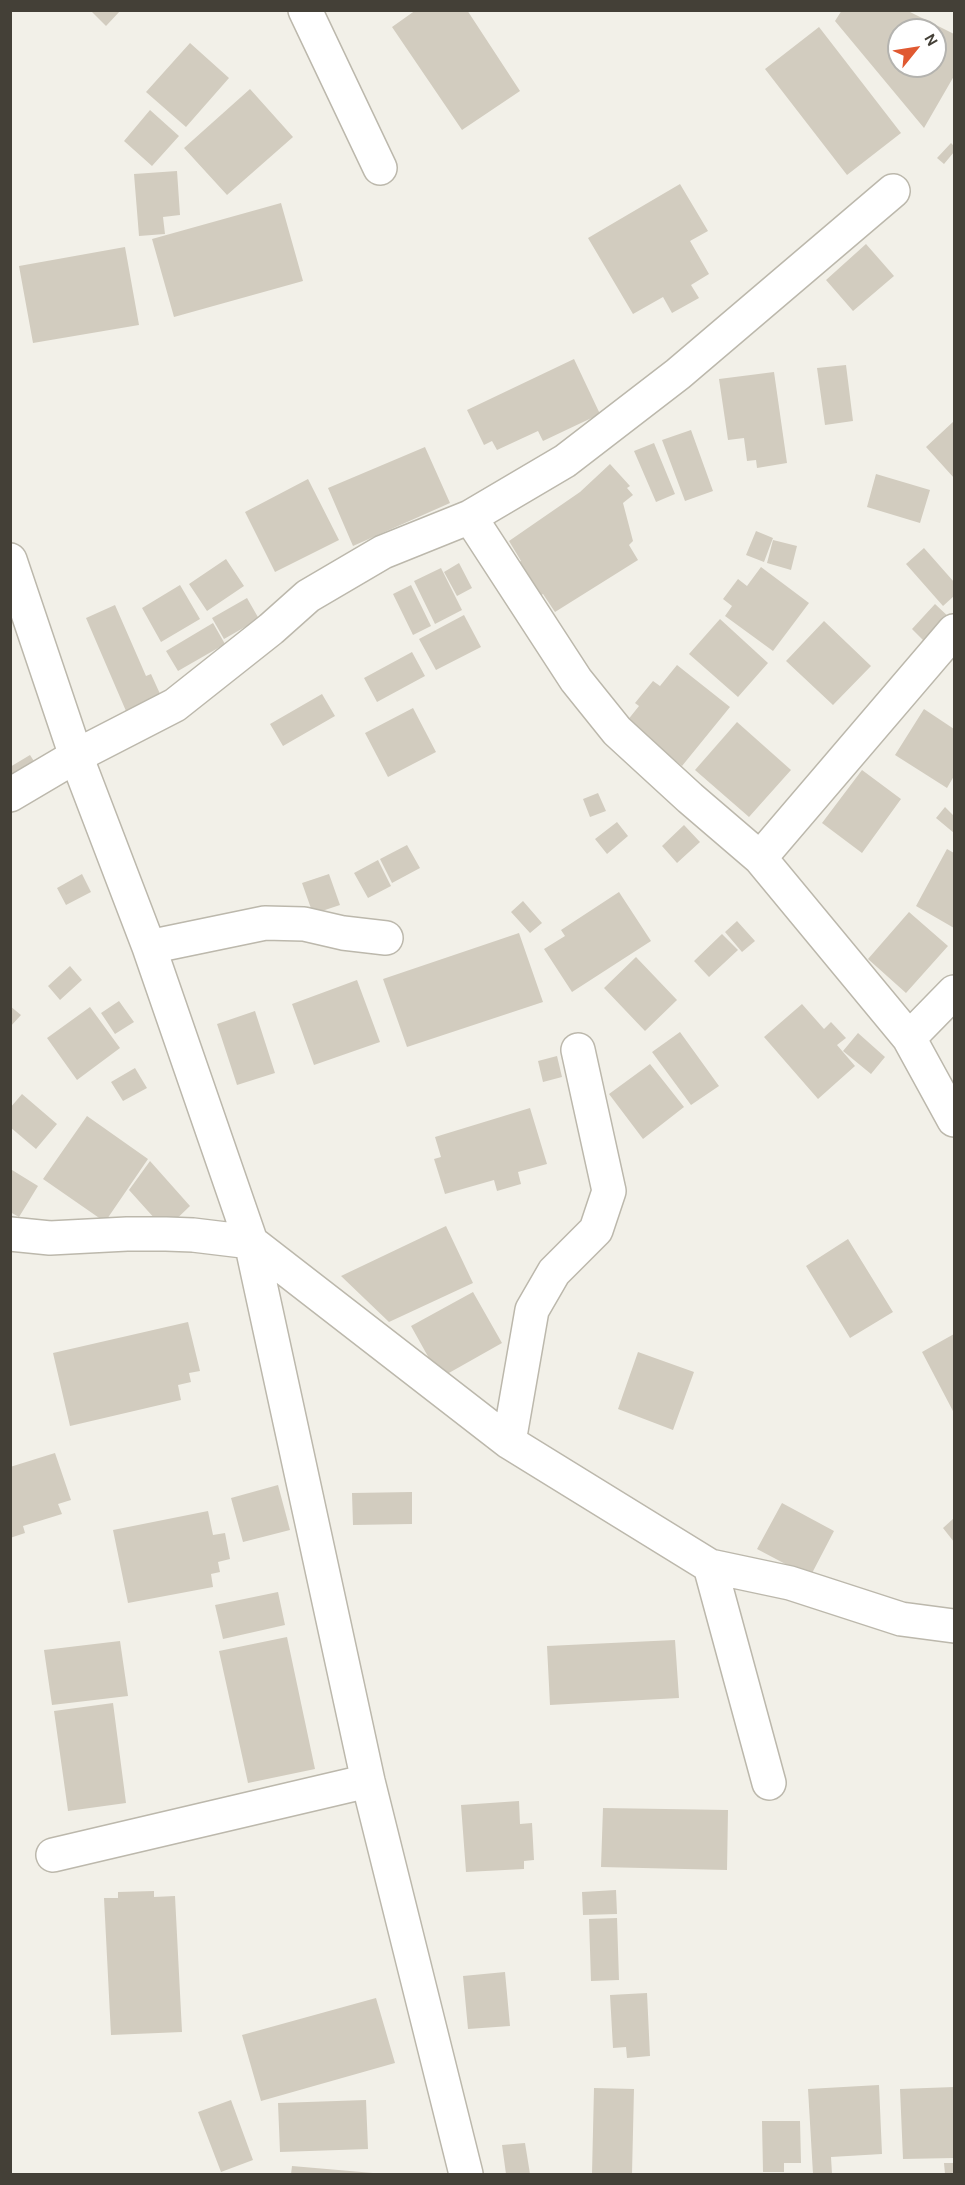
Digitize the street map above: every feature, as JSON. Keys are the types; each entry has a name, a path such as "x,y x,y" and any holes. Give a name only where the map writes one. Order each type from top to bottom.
{"street":[{"path":"305,10 380,168"},
{"path":"10,795 76,756 175,705 271,629 308,596 383,552 470,518 574,454 678,374 893,191"},
{"path":"470,518 576,680 617,731 759,858 909,1038 954,1120"},
{"path":"10,560 76,756 149,948 251,1242 368,1781 466,2175"},
{"path":"759,858 954,631"},
{"path":"149,948 265,924 304,924 343,933 386,938"},
{"path":"909,1038 954,992"},
{"path":"509,1442 532,1310 554,1272 596,1230 609,1191 578,1050"},
{"path":"10,1234 50,1238 166,1234 251,1242 509,1442 710,1566 790,1583 901,1619 954,1626"},
{"path":"710,1566 769,1783"},
{"path":"53,1855 368,1781"}],"building":[{"path":"90,10 121,10 106,26"},
{"path":"416,10 467,10 520,91 462,130 392,27"},
{"path":"842,10 906,10 922,18 887,18 887,78 947,78 947,30 954,34 954,76 924,128 835,21"},
{"path":"819,27 901,133 847,175 765,69"},
{"path":"190,43 229,78 186,127 146,92"},
{"path":"250,89 293,137 227,195 184,148"},
{"path":"150,110 179,136 152,166 124,141"},
{"path":"951,143 954,146 954,152 944,164 937,158"},
{"path":"177,171 180,215 163,217 165,234 139,236 134,174"},
{"path":"680,184 708,231 690,241 709,274 691,285 699,298 672,313 663,297 633,314 588,238"},
{"path":"281,203 303,281 174,317 152,239"},
{"path":"866,244 894,276 853,311 826,280"},
{"path":"125,247 139,325 33,343 19,266"},
{"path":"574,359 600,414 543,441 538,431 497,450 492,441 484,445 467,410"},
{"path":"846,365 853,421 825,425 817,368"},
{"path":"774,372 787,463 757,468 756,460 747,461 744,438 728,440 719,379"},
{"path":"954,421 954,478 926,447"},
{"path":"691,430 713,491 685,501 662,440"},
{"path":"654,443 675,494 656,502 634,451"},
{"path":"425,447 450,503 353,546 328,488"},
{"path":"610,464 630,486 627,488 633,495 623,503 633,541 629,545 638,560 555,612 543,594 533,600 511,567 521,561 509,541 580,492"},
{"path":"876,474 930,490 920,523 867,507"},
{"path":"308,479 339,540 275,572 245,512"},
{"path":"756,531 773,538 764,562 746,555"},
{"path":"773,540 797,546 791,570 767,563"},
{"path":"924,548 954,582 954,596 943,606 906,564"},
{"path":"226,559 244,586 207,611 189,584"},
{"path":"459,563 472,588 457,596 444,572"},
{"path":"761,567 809,603 773,651 725,616 732,606 723,599 738,579 747,586"},
{"path":"441,568 462,610 435,624 414,581"},
{"path":"180,585 200,619 161,642 142,608"},
{"path":"411,585 431,626 413,635 393,594"},
{"path":"247,598 259,619 224,639 212,618"},
{"path":"935,604 951,619 927,644 912,629"},
{"path":"115,605 146,676 151,674 161,696 126,711 86,618"},
{"path":"464,615 481,647 436,670 419,639"},
{"path":"720,619 768,663 738,697 689,654"},
{"path":"824,621 871,666 833,705 786,661"},
{"path":"213,623 225,644 178,671 166,651"},
{"path":"412,652 425,676 377,702 364,678"},
{"path":"677,665 730,707 682,766 627,721 639,706 635,703 653,681 660,686"},
{"path":"322,694 335,716 283,746 270,724"},
{"path":"413,708 436,752 388,777 365,733"},
{"path":"924,709 954,729 954,776 947,788 895,755"},
{"path":"737,722 791,770 749,817 695,770"},
{"path":"30,755 41,772 10,780 10,767"},
{"path":"862,770 901,799 862,853 822,823"},
{"path":"598,793 606,811 590,817 583,799"},
{"path":"945,807 954,816 954,833 936,818"},
{"path":"617,822 628,836 607,854 595,839"},
{"path":"684,825 700,842 677,863 662,846"},
{"path":"407,845 420,868 392,883 380,859"},
{"path":"947,849 954,853 954,928 916,906"},
{"path":"378,860 391,886 368,898 354,873"},
{"path":"82,874 91,892 66,905 57,888"},
{"path":"329,874 340,905 313,914 302,883"},
{"path":"619,892 651,941 572,992 544,949 565,936 561,930"},
{"path":"523,901 542,923 530,933 511,912"},
{"path":"909,912 948,946 906,993 868,959"},
{"path":"737,921 755,941 742,952 725,932"},
{"path":"519,933 543,1002 407,1047 383,979"},
{"path":"722,934 738,950 709,977 694,961"},
{"path":"636,957 677,1000 645,1031 604,988"},
{"path":"70,966 82,980 60,1000 48,986"},
{"path":"357,980 380,1042 314,1065 292,1004"},
{"path":"119,1001 134,1022 115,1034 101,1013"},
{"path":"802,1004 824,1029 831,1022 846,1038 837,1045 855,1066 818,1099 764,1037"},
{"path":"10,1006 21,1015 10,1027"},
{"path":"90,1007 120,1048 77,1080 47,1038"},
{"path":"255,1011 275,1073 237,1085 217,1024"},
{"path":"680,1032 719,1086 691,1105 652,1052"},
{"path":"858,1033 885,1057 871,1074 843,1051"},
{"path":"557,1056 562,1077 543,1082 538,1061"},
{"path":"650,1064 684,1107 643,1139 609,1094"},
{"path":"135,1068 147,1088 123,1101 111,1082"},
{"path":"22,1094 57,1124 36,1149 10,1127 10,1108"},
{"path":"530,1108 547,1164 518,1172 521,1184 497,1191 494,1180 445,1194 434,1159 441,1157 435,1137"},
{"path":"87,1116 148,1159 105,1222 43,1179"},
{"path":"150,1161 190,1206 165,1230 129,1190"},
{"path":"12,1170 38,1186 19,1217 10,1212 10,1173"},
{"path":"446,1226 473,1283 389,1322 341,1276"},
{"path":"848,1239 893,1312 850,1338 806,1266"},
{"path":"473,1292 502,1343 440,1378 411,1326"},
{"path":"188,1322 200,1371 189,1373 191,1382 178,1385 181,1400 70,1426 53,1353"},
{"path":"954,1334 954,1413 922,1352"},
{"path":"638,1352 694,1372 673,1430 618,1409"},
{"path":"55,1453 71,1500 58,1504 62,1514 23,1526 25,1533 10,1538 10,1467"},
{"path":"278,1485 290,1530 243,1542 231,1498"},
{"path":"412,1492 412,1524 353,1525 352,1493"},
{"path":"782,1503 834,1531 810,1577 757,1549"},
{"path":"208,1511 213,1535 225,1533 230,1559 218,1562 220,1572 211,1574 213,1587 128,1603 113,1530"},
{"path":"954,1518 954,1542 943,1528"},
{"path":"278,1592 285,1625 223,1639 215,1605"},
{"path":"287,1637 315,1769 248,1783 219,1651"},
{"path":"675,1640 679,1698 550,1705 547,1646"},
{"path":"120,1641 128,1696 52,1705 44,1650"},
{"path":"113,1703 126,1803 68,1811 54,1711"},
{"path":"519,1801 520,1824 532,1823 534,1860 524,1861 524,1869 466,1872 461,1805"},
{"path":"603,1808 728,1810 727,1870 601,1867"},
{"path":"616,1890 617,1914 583,1915 582,1892"},
{"path":"154,1891 154,1897 175,1896 182,2032 111,2035 104,1898 118,1898 118,1892"},
{"path":"617,1918 619,1980 591,1981 589,1919"},
{"path":"505,1972 510,2026 468,2029 463,1976"},
{"path":"647,1993 650,2056 627,2058 626,2047 613,2048 610,1995"},
{"path":"376,1998 395,2063 261,2101 242,2035"},
{"path":"879,2085 882,2154 831,2157 832,2174 813,2174 808,2089"},
{"path":"954,2087 954,2158 903,2159 900,2089"},
{"path":"594,2088 634,2089 632,2174 592,2174"},
{"path":"231,2100 253,2160 221,2172 198,2112"},
{"path":"366,2100 368,2149 280,2152 278,2103"},
{"path":"762,2121 800,2121 801,2163 784,2163 784,2172 763,2172"},
{"path":"525,2143 530,2174 506,2174 502,2145"},
{"path":"944,2163 954,2163 954,2174 945,2174"},
{"path":"292,2166 373,2173 373,2174 291,2174"}]}
